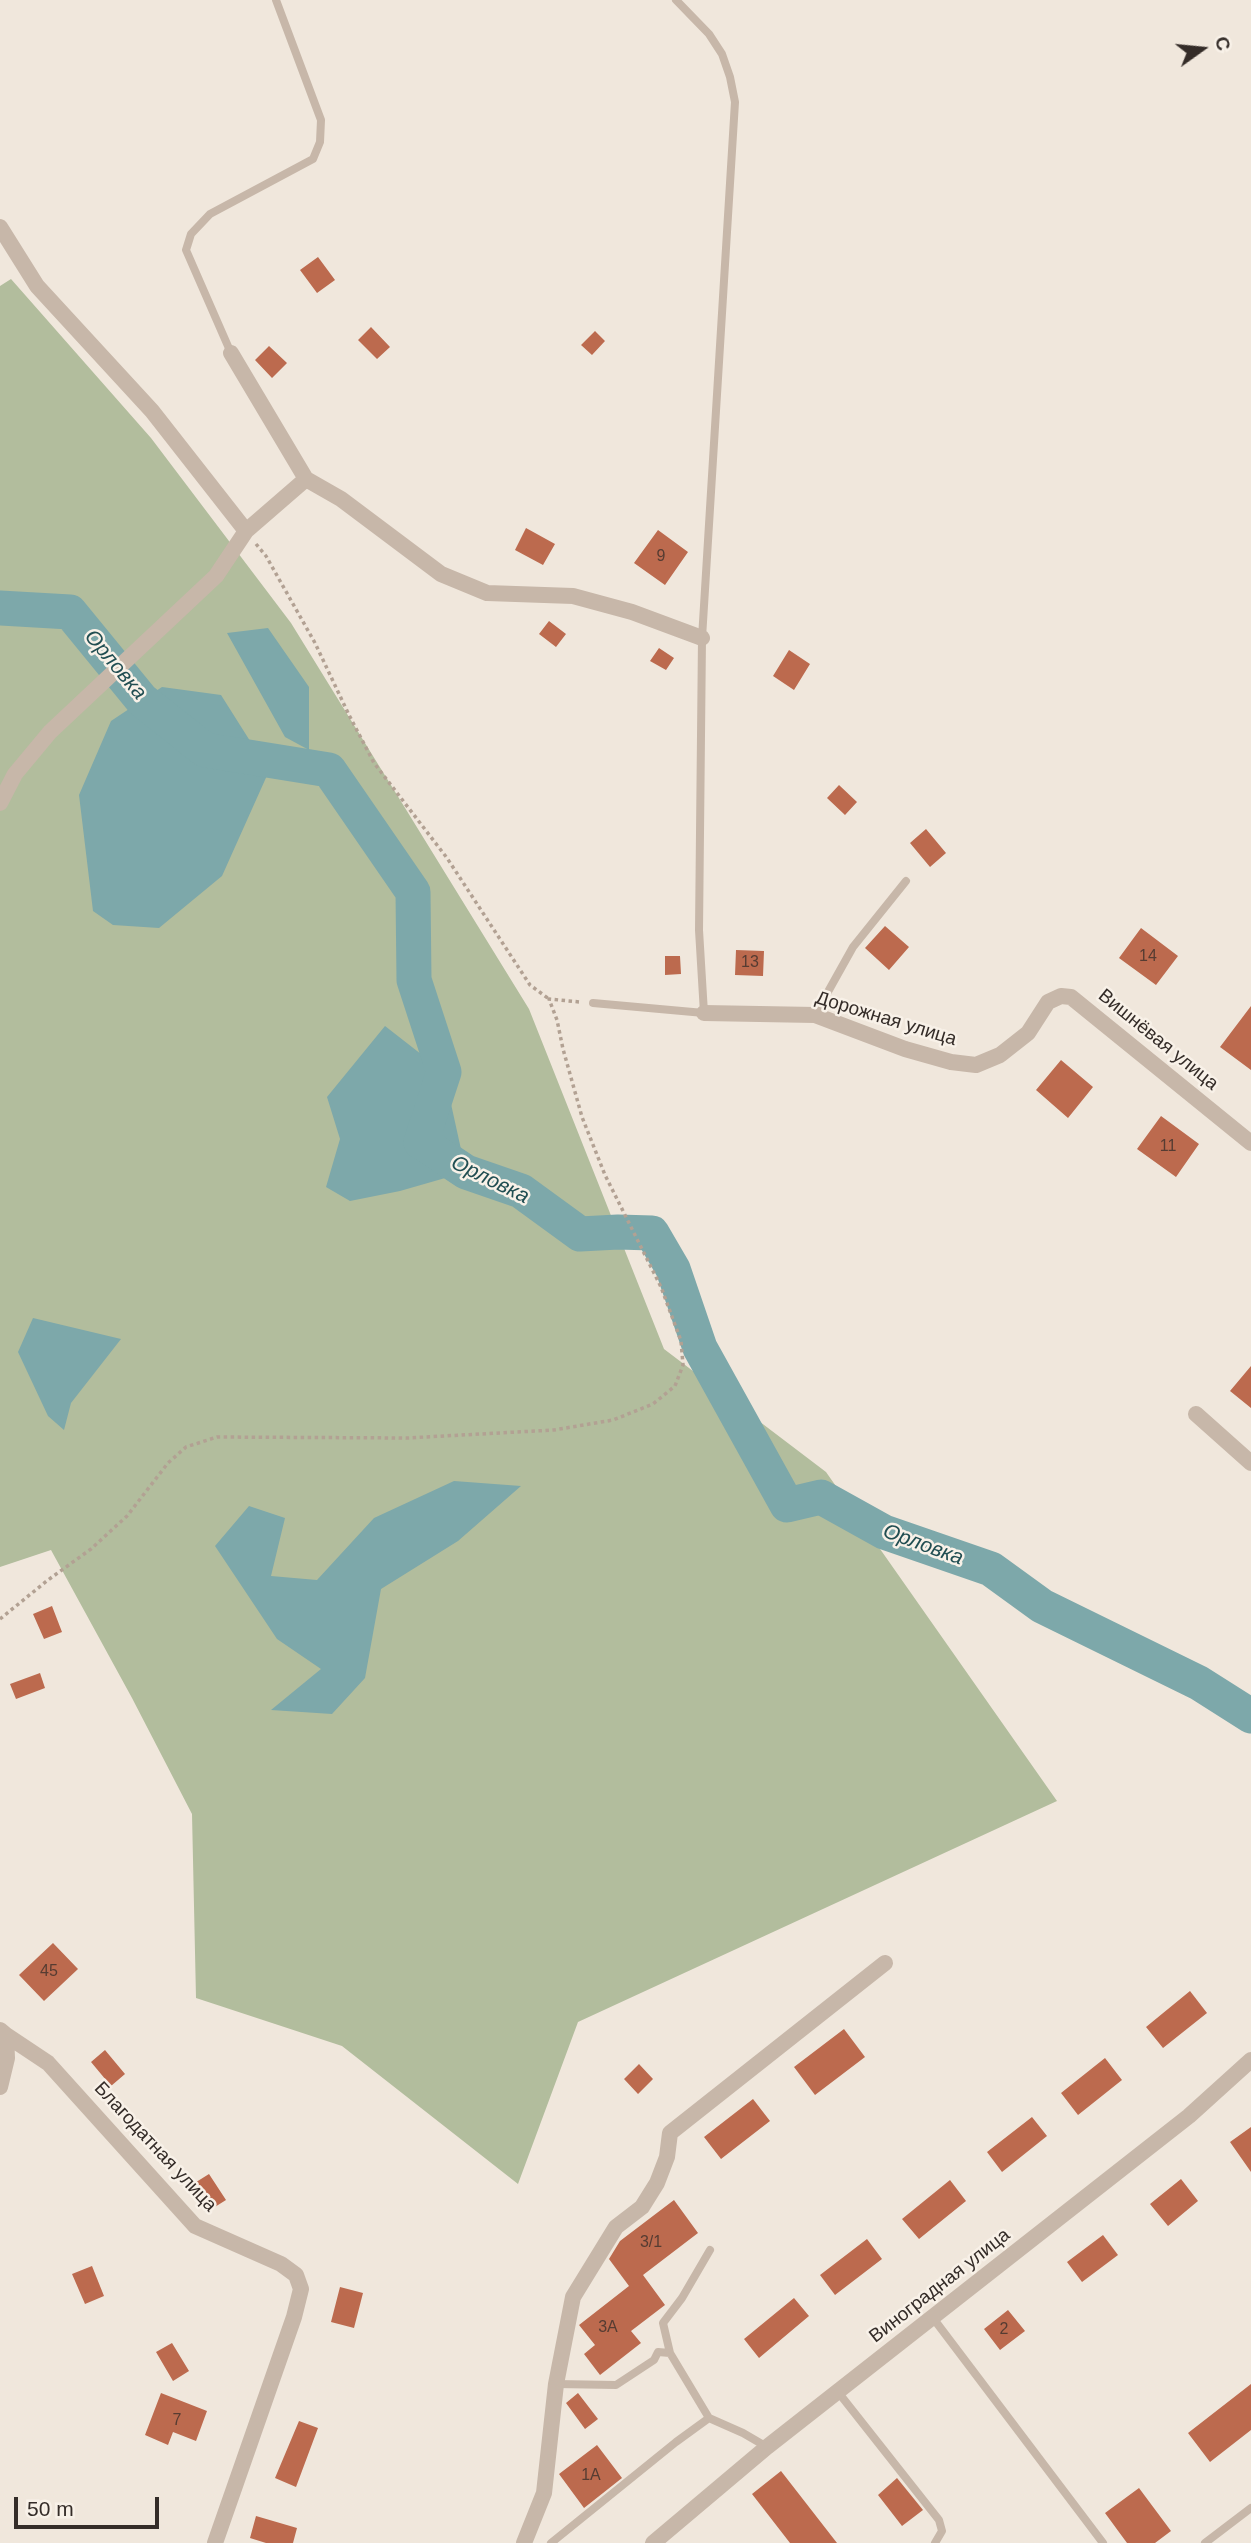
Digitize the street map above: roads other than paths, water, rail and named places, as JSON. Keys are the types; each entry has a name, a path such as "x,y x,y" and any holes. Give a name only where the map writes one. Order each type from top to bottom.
{"street":[{"path":"0,226 37,286 152,411 246,531"},
{"path":"231,353 306,479 341,499 442,574 487,593 573,596 632,612 702,638"},
{"path":"0,803 15,774 50,732 216,576 246,531 306,479"},
{"name":"Дорожная улица","path":"704,1013 814,1015 905,1049 951,1062 975,1065 1000,1055 1028,1032 1048,1002 1061,996 1071,997"},
{"name":"Вишнёвая улица","path":"1071,997 1251,1143"},
{"path":"1196,1414 1251,1463"},
{"path":"524,2543 544,2493 556,2384 573,2297 616,2227 642,2207 657,2183 667,2157 670,2133 885,1963"},
{"path":"0,2087 7,2058 3,2032"},
{"name":"Благодатная улица","path":"3,2032 48,2063 195,2226 281,2264 296,2275 301,2289 295,2317 215,2543"},
{"name":"Виноградная улица","path":"653,2543 767,2447 1189,2116 1251,2060"}],"lane":[{"path":"231,353 186,250 191,234 210,214 313,159 320,142 321,120 276,0"},
{"path":"593,1003 704,1013 699,930 702,638 735,102 722,54 709,34 676,0"},
{"path":"814,1015 853,947 906,881"},
{"path":"710,2250 682,2298 663,2323 670,2353 709,2418 767,2447"},
{"path":"933,2318 1103,2543"},
{"path":"556,2384 604,2387 615,2385 654,2360 658,2352 670,2353"},
{"path":"838,2392 939,2520 942,2530 935,2543"},
{"path":"551,2543 666,2449 709,2418"},
{"path":"1205,2543 1251,2508"}],"water":[{"path":"268,628 309,687 309,750 285,737 227,633"},
{"path":"162,687 221,695 269,771 222,876 159,928 113,925 93,911 79,795 111,721"},
{"path":"385,1026 444,1072 466,1172 400,1191 350,1201 326,1187 340,1139 327,1097"},
{"path":"33,1318 121,1339 71,1403 64,1430 48,1416 18,1352"},
{"path":"454,1481 521,1486 458,1541 381,1589 365,1678 332,1714 271,1710 321,1669 277,1639 215,1546 249,1506 285,1518 271,1576 317,1580 374,1518"}],"waterway":[{"name":"Орловка","path":"0,608 70,612 142,700 205,750 329,770 413,892 414,980 444,1072 421,1142 466,1172 521,1191 580,1234 652,1233 673,1269 700,1348 787,1505 821,1497 884,1532 991,1569 1042,1606 1199,1683 1251,1716"}]}
